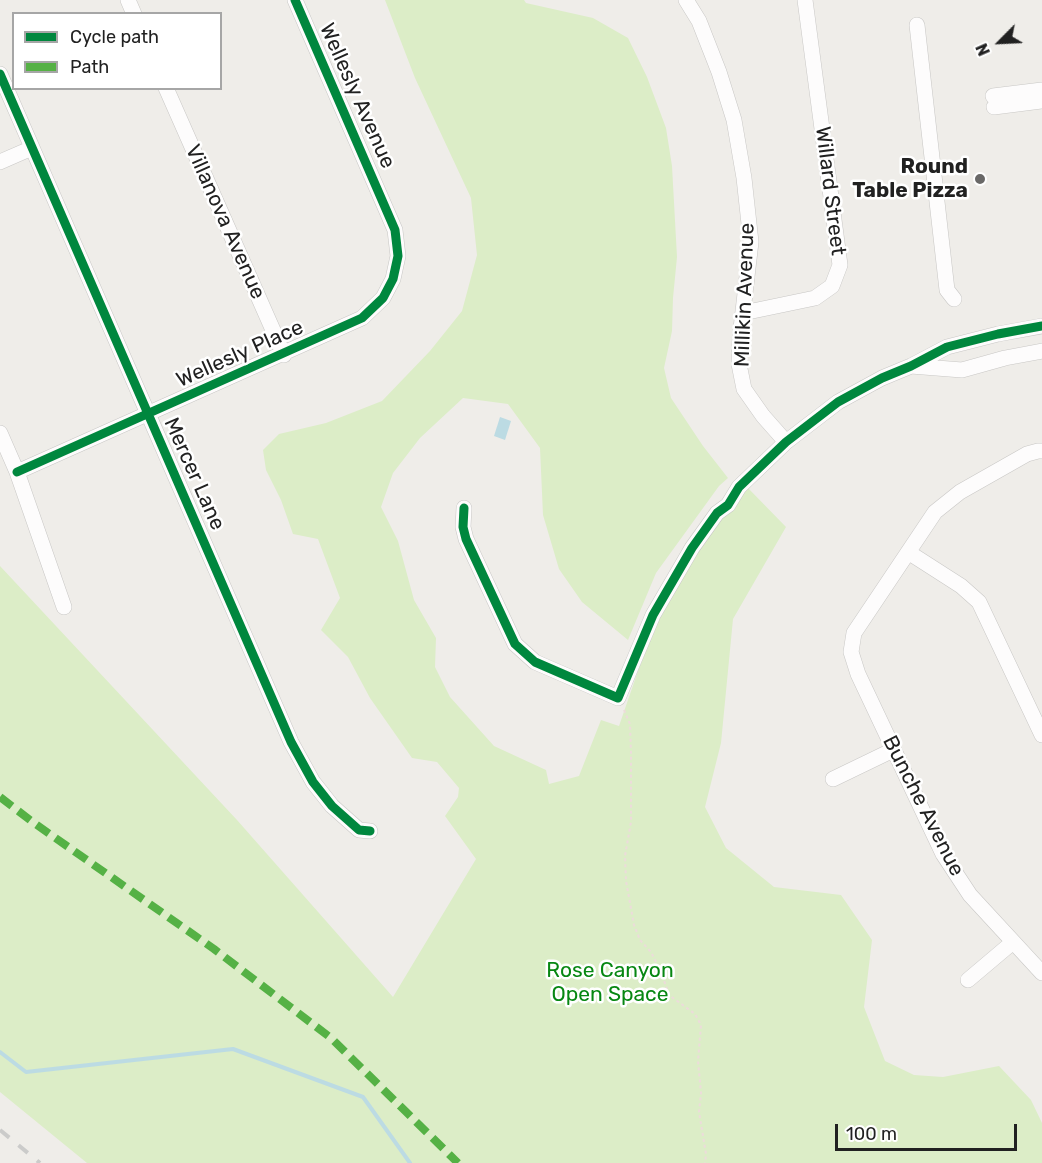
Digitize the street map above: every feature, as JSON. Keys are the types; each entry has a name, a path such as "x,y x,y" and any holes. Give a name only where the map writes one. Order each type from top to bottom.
{"street":[{"name":"Wellesly Avenue","path":"295,0 386,207"},
{"name":"Millikin Avenue","path":"686,0 699,21 719,72 734,120 744,178 751,242 739,364 744,389 763,416 786,442"},
{"name":"Willard Street","path":"743,313 815,298 832,285 840,265 805,0"},
{"path":"917,25 947,290 954,299"},
{"name":"Mercer Lane","path":"0,74 291,742 313,782 332,806 359,830 370,831"},
{"name":"Villanova Avenue","path":"167,90 284,355"},
{"path":"1042,90 993,102 1042,101"},
{"path":"0,162 32,148"},
{"name":"Wellesly Place","path":"17,472 284,355 362,318 382,298 393,279 398,256 395,230 386,207"},
{"path":"465,508 463,526 466,539 516,644 535,662 618,698 653,615 692,548 717,513 728,505 739,488 786,442 838,402 947,347 1042,326"},
{"path":"911,366 962,370 1042,351"},
{"path":"0,433 17,472 64,607"},
{"path":"1042,451 1027,454 960,492 935,512 908,552 961,586 979,602 1042,735"},
{"name":"Bunche Avenue","path":"908,552 854,633 851,652 858,674 943,854 970,895 1042,973"},
{"path":"833,779 893,750"},
{"path":"968,980 1013,942"}],"path":[{"path":"618,698 630,724 631,822 625,856 626,880 634,925 640,940 651,952 661,972 669,995 695,1014 701,1025 698,1061 701,1093 699,1112 706,1154 705,1163"}],"green space":[{"name":"Rose Canyon Open Space","path":"385,0 524,0 526,3 593,18 628,38 647,77 666,128 672,166 677,257 672,331 664,368 671,398 728,478 719,486 656,573 628,640 582,602 559,569 543,515 540,448 508,404 463,398 420,438 393,473 381,507 398,541 414,600 436,638 435,667 450,697 494,746 546,770 549,784 579,776 601,720 619,726 658,622 687,568 720,519 748,488 786,527 733,619 721,743 705,807 726,848 774,887 841,895 872,940 864,1007 885,1061 914,1075 943,1077 999,1066 1031,1100 1042,1123 1042,1163 87,1163 0,1092 0,566 237,820 393,997 476,859 445,816 458,797 459,788 437,762 412,758 370,698 348,657 321,630 340,598 318,539 293,534 281,500 266,470 263,450 279,434 326,423 382,401 430,351 462,311 477,255 471,198 415,78"}],"water":[{"path":"500,417 511,421 505,440 494,436"}],"waterway":[{"path":"0,1052 26,1072 233,1049 363,1097 410,1163"}],"railway":[{"path":"0,1130 40,1163"}],"marked path":[{"path":"0,797 214,949 331,1038 458,1163"}],"cycle path":[{"path":"17,472 362,318 383,298 393,279 398,256 395,230 295,0"},
{"path":"0,74 291,742 313,782 332,806 359,830 370,831"},
{"path":"464,508 463,527 466,539 515,644 535,662 618,698 653,615 692,548 717,513 728,505 739,487 786,442 838,402 947,347 1042,326"}],"place":[{"name":"Round Table Pizza","path":"980,179"}]}
